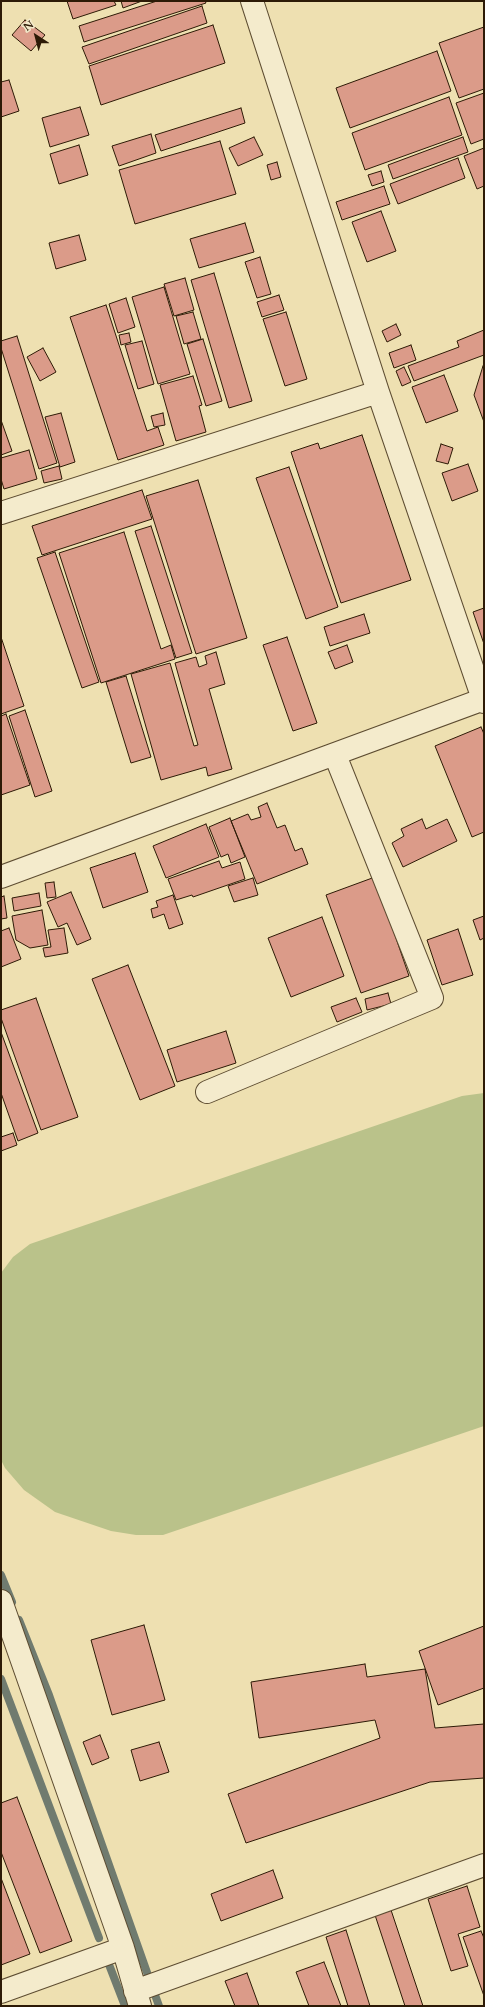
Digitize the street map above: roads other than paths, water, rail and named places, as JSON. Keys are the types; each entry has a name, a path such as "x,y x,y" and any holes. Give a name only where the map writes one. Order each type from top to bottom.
{"street":[{"path":"1,877 484,700 378,392 252,1"},
{"path":"1,513 378,392"},
{"path":"207,1092 432,998 335,754"},
{"path":"1,1601 123,1948 138,1999 484,1865"},
{"path":"1,1992 123,1948"}],"waterway":[{"path":"1,1575 12,1602"},
{"path":"19,1620 49,1695 149,1978"},
{"path":"1,1679 99,1938"},
{"path":"108,1962 125,2006"},
{"path":"154,1992 159,2006"}]}
